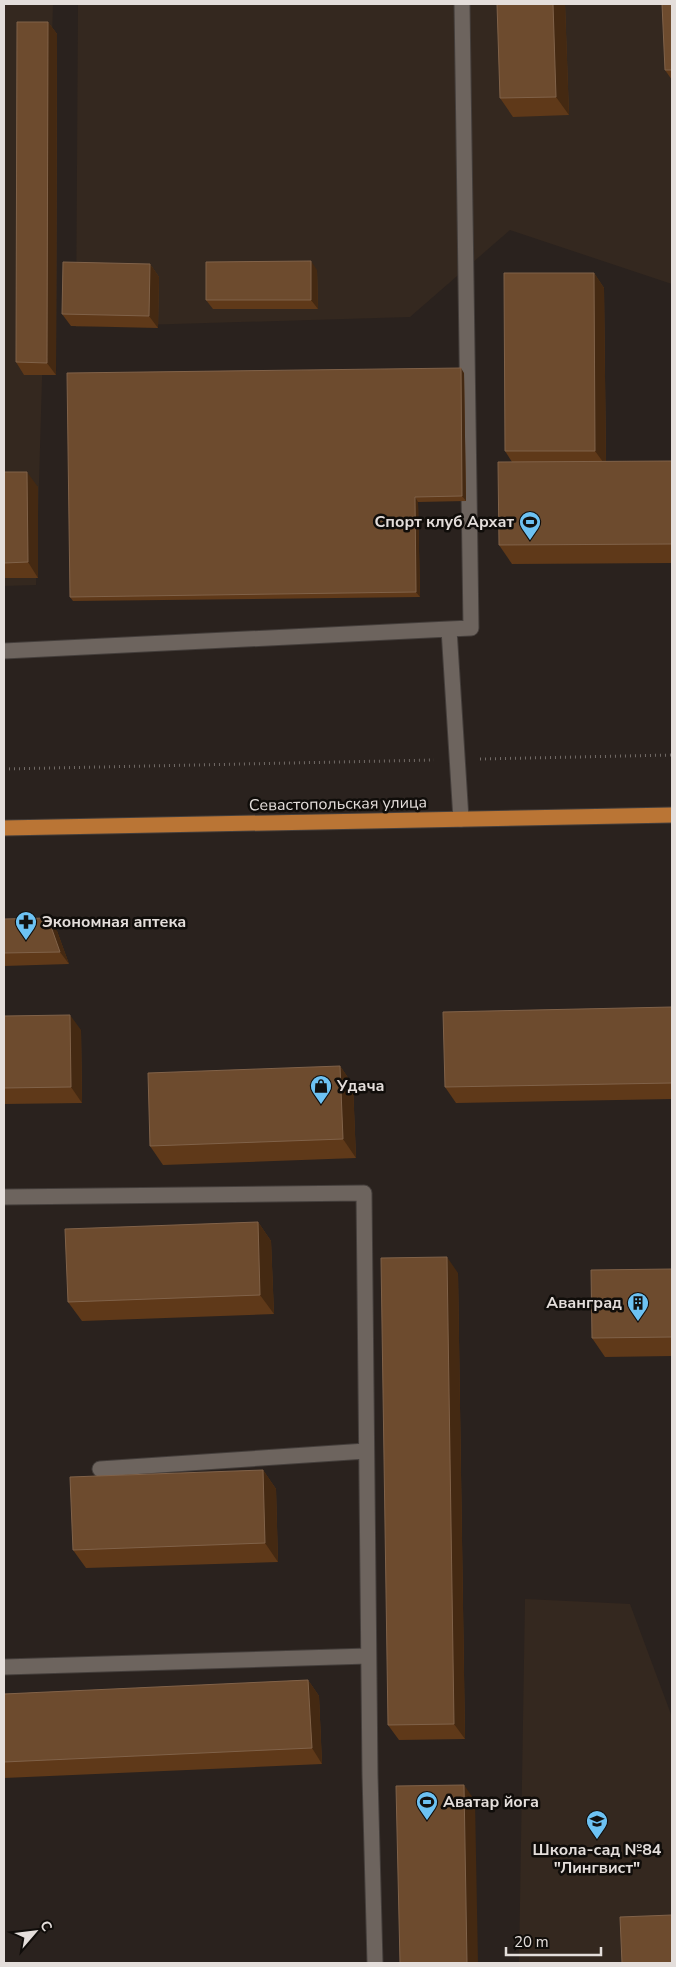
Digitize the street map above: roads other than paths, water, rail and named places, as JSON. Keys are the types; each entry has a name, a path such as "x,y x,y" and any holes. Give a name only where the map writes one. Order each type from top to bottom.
{"main road":[{"name":"Севастопольская улица","path":"4,828 672,815"}],"lane":[{"path":"4,651 471,628 462,4"},
{"path":"448,629 461,819"},
{"path":"4,1197 364,1192 368,1656 375,1963"},
{"path":"100,1469 366,1451"},
{"path":"4,1667 368,1656"}],"place":[{"name":"Спорт клуб Архат","path":"530,541"},
{"name":"Экономная аптека","path":"26,941"},
{"name":"Удача","path":"321,1105"},
{"name":"Аванград","path":"638,1322"},
{"name":"Аватар йога","path":"427,1821"},
{"name":"Школа-сад №84 \"Лингвист\"","path":"597,1840"}]}
